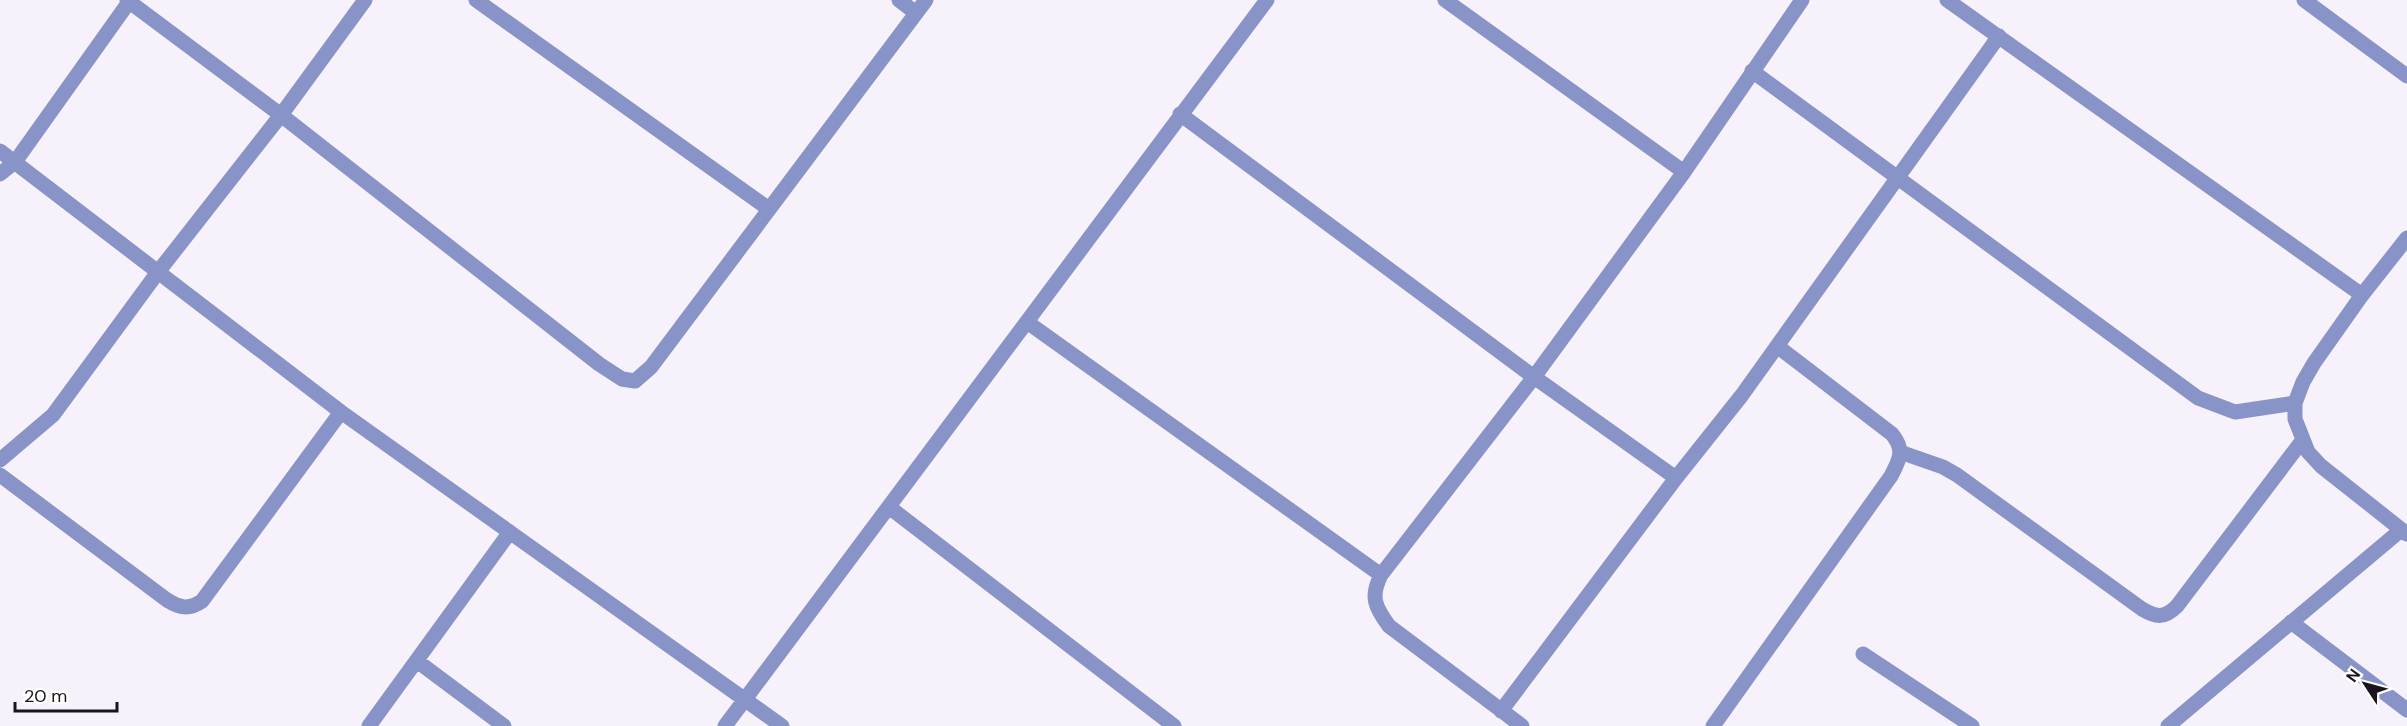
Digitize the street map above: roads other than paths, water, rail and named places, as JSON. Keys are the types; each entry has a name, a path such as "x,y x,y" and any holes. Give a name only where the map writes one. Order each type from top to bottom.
{"street":[{"path":"0,460 53,415 158,272 281,116 365,0"},
{"path":"476,0 769,209"},
{"path":"899,0 916,13"},
{"path":"0,174 15,162 128,1 281,116 599,364 622,379 635,381 651,367 926,0"},
{"path":"725,726 1267,0"},
{"path":"1445,0 1684,172"},
{"path":"1522,726 1389,627 1380,614 1375,599 1375,588 1381,575 1534,377 1684,172 1802,0"},
{"path":"1947,0 2362,295"},
{"path":"2304,0 2407,76"},
{"path":"1502,711 1778,346 1999,36"},
{"path":"1752,71 2198,398 2235,412 2295,403"},
{"path":"1180,114 1534,377 1676,478"},
{"path":"0,151 341,412 782,726"},
{"path":"2168,726 2291,622 2404,532 2321,466 2308,452 2295,419 2295,403 2314,363 2362,295 2407,238"},
{"path":"1027,322 1381,575"},
{"path":"1713,726 1891,476 1899,461 1898,442 1892,434 1778,346"},
{"path":"0,476 166,600 179,607 188,607 202,600 341,412"},
{"path":"1900,452 1943,467 1957,475 2142,609 2160,617 2169,615 2178,606 2302,441"},
{"path":"889,507 1174,726"},
{"path":"369,726 510,532"},
{"path":"2291,622 2407,710"},
{"path":"1863,654 1972,726"},
{"path":"417,661 504,726"}]}
